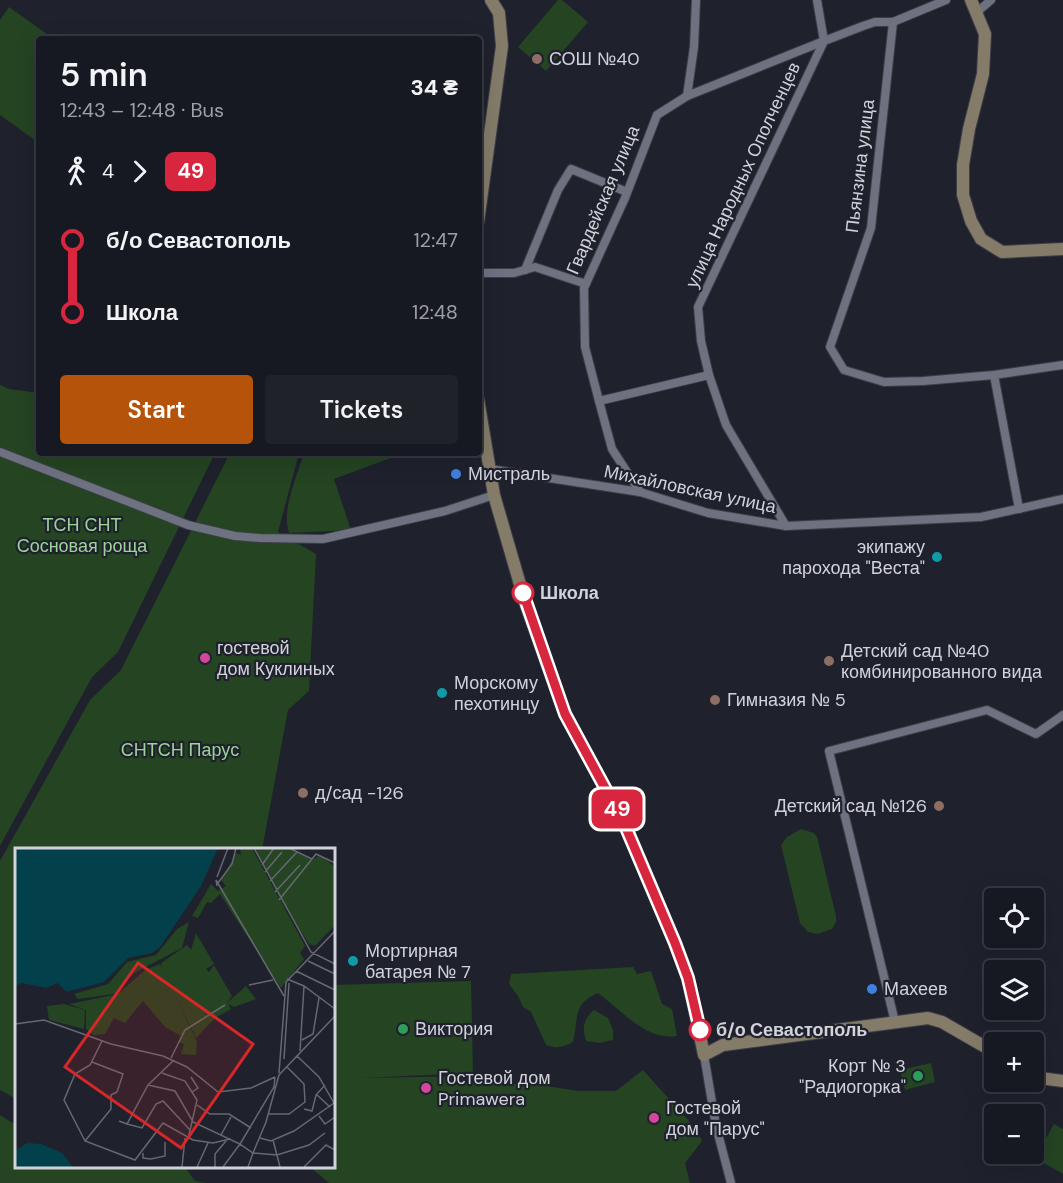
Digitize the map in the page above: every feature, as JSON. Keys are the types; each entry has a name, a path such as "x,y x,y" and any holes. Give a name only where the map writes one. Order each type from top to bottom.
{"street":[{"path":"482,193 502,46 499,13 491,0"},
{"path":"687,96 694,47 696,0"},
{"path":"817,0 824,40"},
{"name":"Гвардейская улица","path":"640,492 612,449 599,402 585,347 584,288 627,192 657,115 687,96 824,40 869,24 893,22 946,0"},
{"path":"971,0 985,34 983,74 969,129 963,165 963,195 971,221 981,239 1002,252 1063,249"},
{"path":"976,13 991,0"},
{"name":"Пьянзина улица","path":"893,22 871,228 830,347 844,370 884,381 923,381 994,375 1063,365"},
{"name":"улица Народных Ополченцев","path":"786,526 726,425 709,375 701,341 698,307 824,40"},
{"path":"525,270 558,190 571,169 627,192"},
{"path":"482,273 514,273 535,267 586,284"},
{"path":"599,402 709,375"},
{"path":"994,375 1019,509"},
{"path":"482,422 494,495 526,605 565,714 624,823 688,978 716,1126 731,1183"},
{"path":"0,452 188,525 236,536 323,539 445,511 494,495"},
{"name":"Михайловская улица","path":"490,469 640,492 708,513 786,526 981,517 1063,499"},
{"path":"895,1022 829,751 987,710 1036,734 1063,715"},
{"path":"704,1055 723,1045 928,1018 942,1022 984,1046"},
{"path":"1044,1079 1063,1081"}],"green space":[{"path":"558,0 562,0 588,22 546,71 518,47"},
{"path":"9,7 50,36 36,36 36,141 0,115 0,20"},
{"name":"ТСН СНТ Сосновая роща","path":"0,385 9,389 36,393 36,456 214,456 118,652 92,677 0,846"},
{"name":"СНТСН Парус","path":"228,456 298,456 278,532 316,554 309,691 288,710 262,848 15,848 15,1098 0,1090 0,861 90,700 121,670"},
{"path":"303,456 396,456 334,479 351,530 289,533 288,503"},
{"path":"801,829 814,833 817,837 836,916 832,929 818,934 808,932 800,923 781,845 787,837"},
{"path":"633,967 637,974 651,971 662,1004 672,1009 677,1036 655,1034 644,1029 598,993 580,1007 573,1042 560,1047 546,1045 531,1012 523,1007 509,984 511,974"},
{"path":"471,981 473,1073 361,1078 472,1076 489,1077 493,1084 534,1084 578,1091 616,1091 643,1070 697,1130 702,1141 685,1163 690,1183 329,1183 311,1168 334,1168 334,985"},
{"path":"594,1010 608,1018 613,1030 613,1040 599,1043 586,1041 584,1024"},
{"name":"Корт № 3 \"Радиогорка\"","path":"931,1063 935,1082 905,1090 900,1070"},
{"path":"0,1115 15,1124 15,1168 186,1168 195,1181 206,1183 0,1183"},
{"path":"1054,1124 1063,1129 1063,1174 1044,1163 1044,1142"}],"bus line":[{"name":"49","path":"523,593 565,714 624,823 675,943 688,978 700,1030"}],"place":[{"name":"СОШ №40","path":"537,59"},
{"name":"Мистраль","path":"456,474"},
{"name":"экипажу парохода \"Веста\"","path":"937,557"},
{"name":"Школа","path":"523,593"},
{"name":"гостевой дом Куклиных","path":"205,658"},
{"name":"Детский сад №40 комбинированного вида","path":"829,661"},
{"name":"Морскому пехотинцу","path":"442,693"},
{"name":"Гимназия № 5","path":"715,700"},
{"name":"д/сад -126","path":"303,793"},
{"name":"Детский сад №126","path":"939,806"},
{"name":"Мортирная батарея № 7","path":"353,961"},
{"name":"Махеев","path":"872,989"},
{"name":"Виктория","path":"403,1029"},
{"name":"б/о Севастополь","path":"700,1030"},
{"name":"Корт № 3 \"Радиогорка\"","path":"918,1076"},
{"name":"Гостевой дом Primawera","path":"426,1088"},
{"name":"Гостевой дом \"Парус\"","path":"654,1118"}]}
